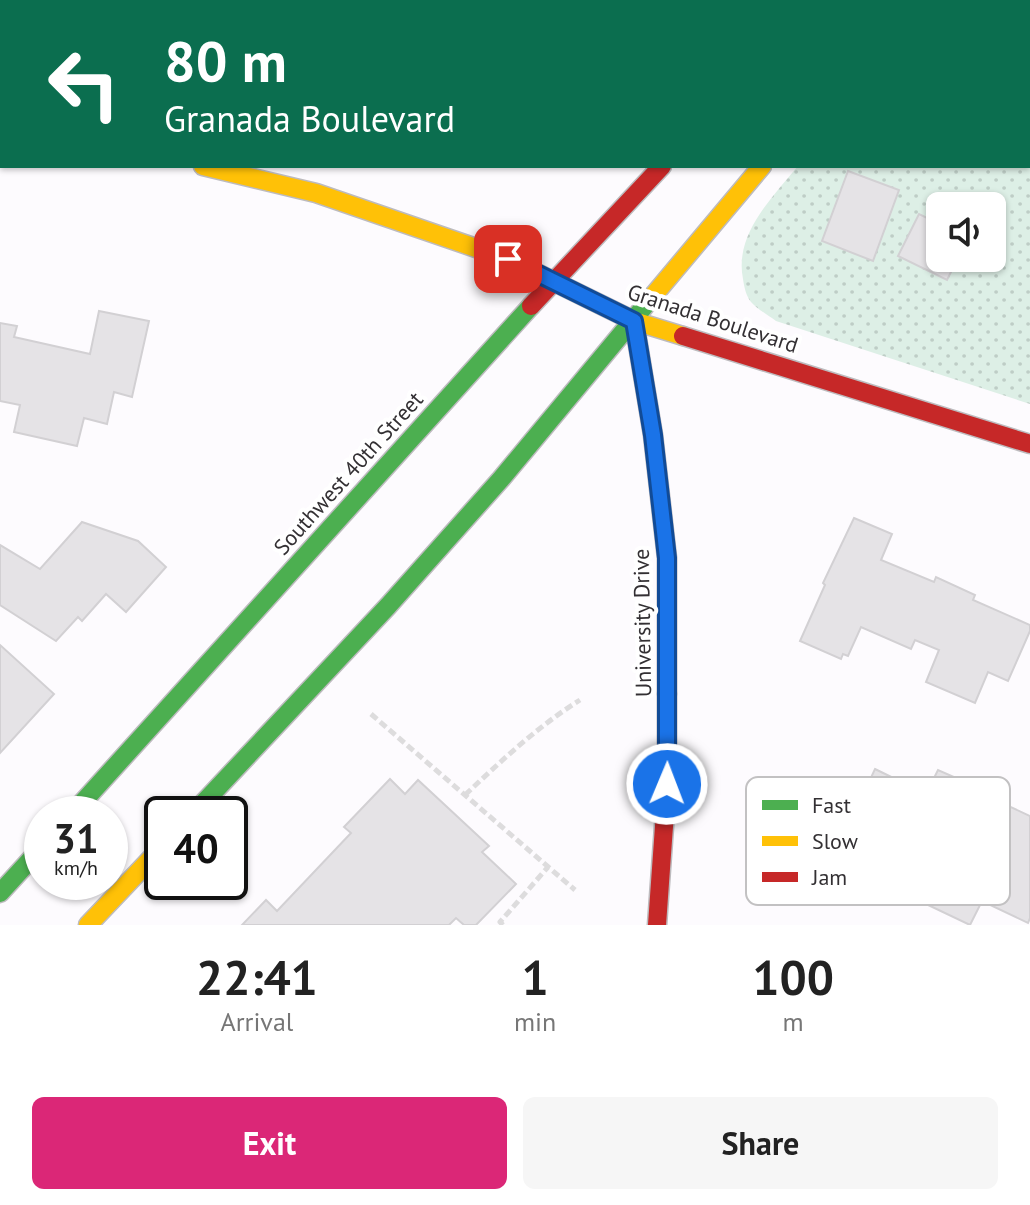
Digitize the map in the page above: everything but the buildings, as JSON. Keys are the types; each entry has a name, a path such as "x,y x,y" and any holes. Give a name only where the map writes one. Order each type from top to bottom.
{"main road":[{"name":"Granada Boulevard","path":"211,168 316,193 508,259 634,321 1030,444"},
{"name":"Southwest 40th Street","path":"88,796 660,168"},
{"path":"210,796 399,595 554,418 760,168"},
{"name":"University Drive","path":"634,321 653,435 667,558 667,784 657,925"},
{"path":"88,925 144,866"},
{"path":"0,893 24,867"}],"path":[{"path":"465,795 518,745 580,700"},
{"path":"371,714 575,890"},
{"path":"500,924 548,867"}],"shaded area":[{"path":"796,168 1030,168 1030,404 776,321 749,300 744,285 744,247 757,218"}],"traffic: fast":[{"path":"210,796 388,606 501,479 653,296"},
{"path":"88,796 531,306"},
{"path":"634,321 653,435 667,558 667,694"},
{"path":"0,893 24,867"}],"traffic: slow":[{"path":"211,168 316,193 508,259 634,321 683,336"},
{"path":"653,296 760,168"},
{"path":"88,925 144,866"}],"traffic: jam":[{"path":"531,306 660,168"},
{"path":"683,336 1030,444"},
{"path":"657,925 667,784 667,694"}],"route":[{"path":"508,259 634,321 653,435 667,558 667,784"}]}
